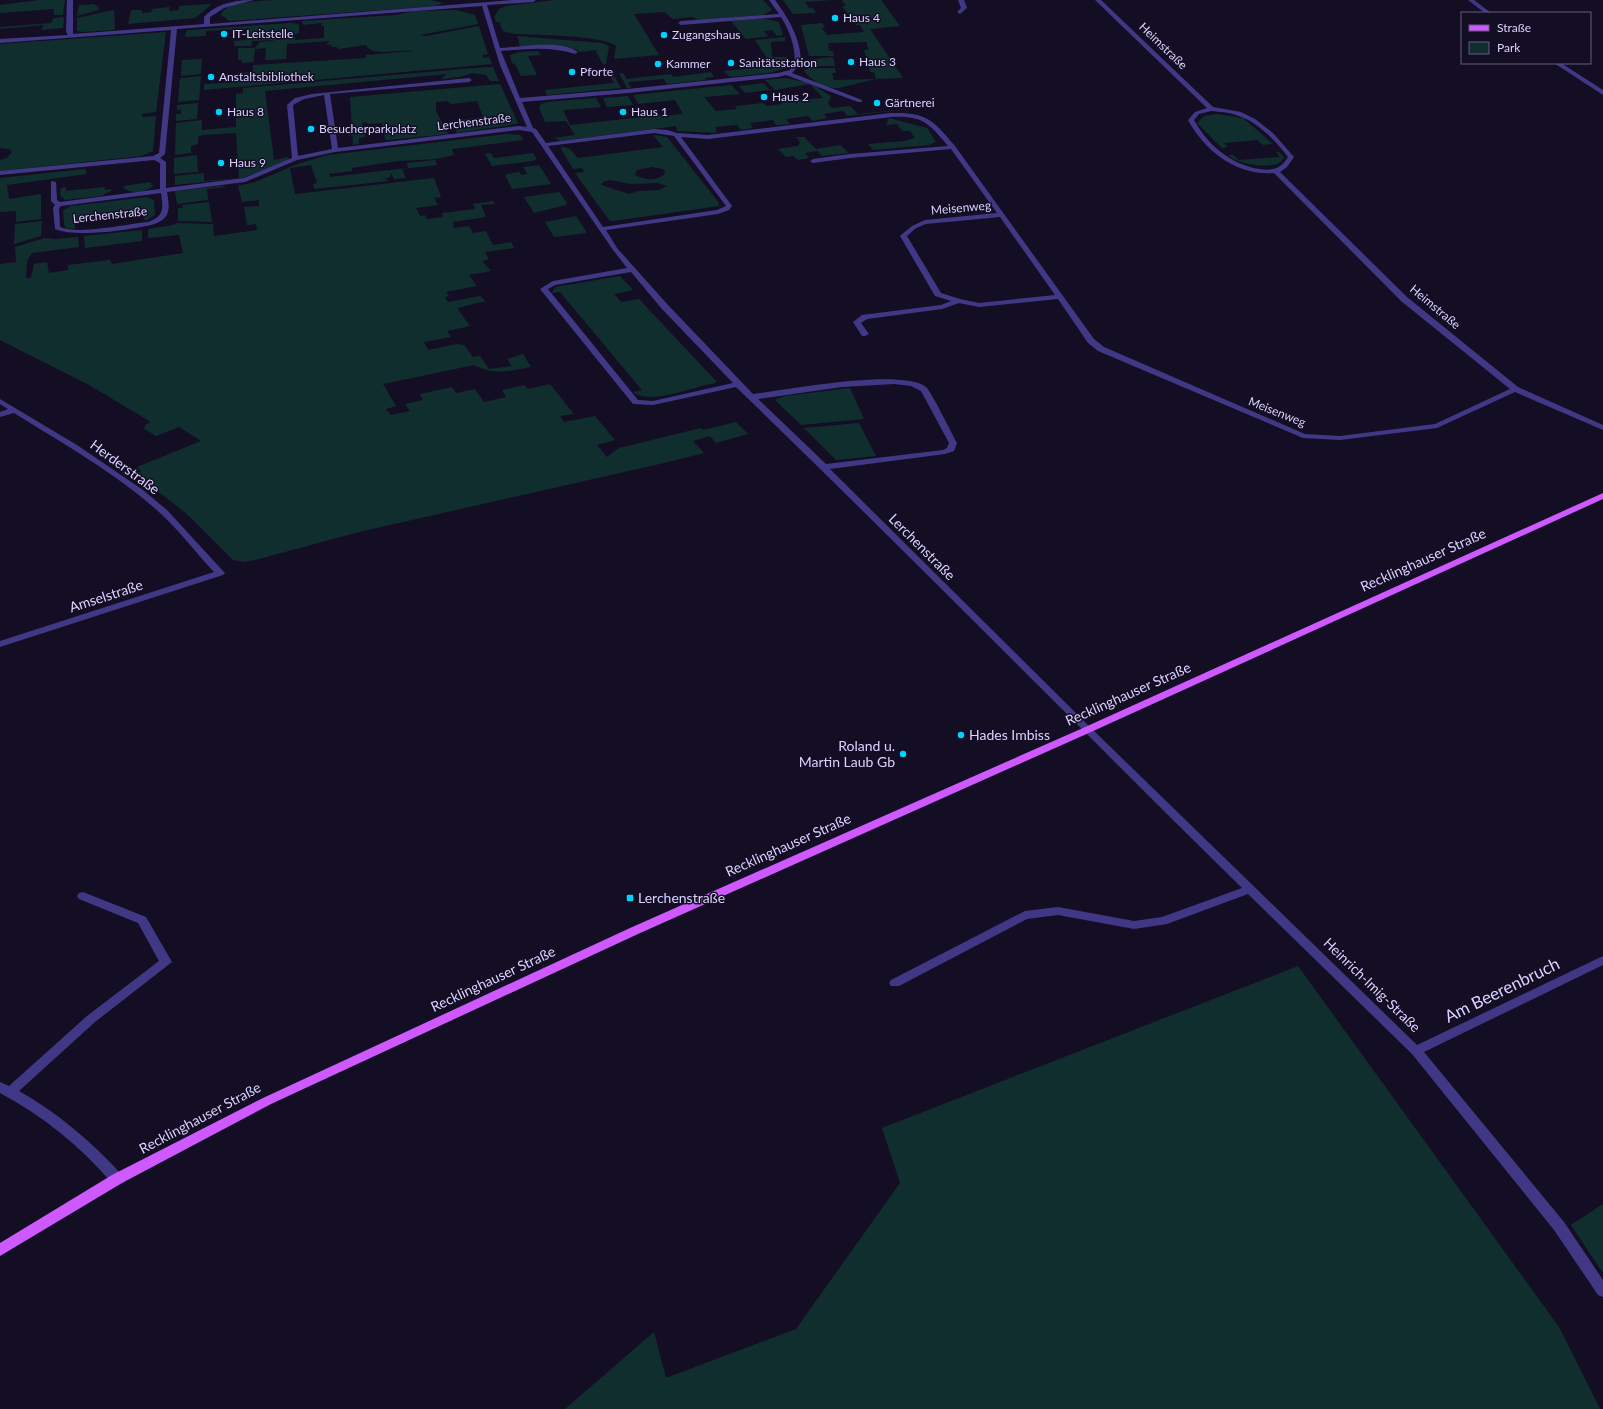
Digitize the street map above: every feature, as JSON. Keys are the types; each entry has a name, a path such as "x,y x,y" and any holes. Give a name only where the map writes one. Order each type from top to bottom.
{"main road":[{"name":"Recklinghauser Straße","path":"0,1250 117,1179 275,1097 634,931 1087,730 1603,496"}],"street":[{"path":"70,0 70,34"},
{"path":"207,26 207,17 216,9 231,3 251,0"},
{"path":"447,0 465,6"},
{"path":"0,42 70,34 207,26 533,0"},
{"path":"519,100 678,86 787,73 796,68 798,58 793,36 783,15 772,0"},
{"path":"960,12 964,8 961,0"},
{"name":"Heimstraße","path":"1098,0 1210,109"},
{"path":"1471,0 1487,12"},
{"name":"Lerchenstraße","path":"484,5 498,50 530,128"},
{"path":"681,23 783,15"},
{"path":"0,174 155,158 162,154 174,28"},
{"path":"0,35 61,31 70,34"},
{"path":"498,50 558,47 575,52"},
{"path":"1559,64 1603,93"},
{"path":"787,73 860,101"},
{"path":"295,159 290,105 295,101 305,97 327,93 470,80"},
{"path":"327,93 335,150"},
{"path":"1210,109 1234,112 1249,117 1282,144 1291,157 1288,163 1275,171 1250,169 1232,164 1196,130 1191,120 1197,114 1210,109"},
{"name":"Meisenweg","path":"676,135 708,137 905,114 917,115 931,121 953,147 1091,341 1101,349 1303,436 1340,438 1437,426 1515,388"},
{"name":"Lerchenstraße","path":"53,182 54,201 59,204 164,188 245,180 295,159 335,150 530,128 536,131 601,229 632,269 665,307 738,384 824,467 1087,730"},
{"path":"545,145 654,132 667,132 676,135 728,202 728,208 718,212 601,229"},
{"path":"812,161 850,156 953,147"},
{"path":"155,158 163,161 164,188"},
{"name":"Heimstraße","path":"1275,171 1404,298 1515,388 1603,428"},
{"name":"Lerchenstraße","path":"59,204 56,208 57,228 62,231 80,232 149,224 158,221 164,216 166,205 164,188"},
{"name":"Meisenweg","path":"1001,215 925,222 914,227 903,236 938,294 958,301 979,304 1059,297"},
{"path":"632,269 553,283 544,289 636,402 653,403 738,384"},
{"path":"865,334 857,322 865,317 942,307 958,301"},
{"path":"751,397 883,380 916,385 924,389 953,443 951,449 945,452 824,467"},
{"name":"Herderstraße","path":"0,401 104,466 140,492 164,512 220,573"},
{"path":"0,415 14,410"},
{"name":"Amselstraße","path":"0,644 220,573"},
{"name":"Heinrich-Imig-Straße","path":"1087,730 1416,1051 1559,1226 1603,1291"},
{"path":"895,983 1025,915 1058,911 1134,925 1163,921 1250,889"},
{"path":"83,896 142,920 166,962 91,1019 5,1089 66,1129 96,1155 117,1179"},
{"name":"Am Beerenbruch","path":"1416,1051 1603,960"}],"green space":[{"path":"39,0 65,0 63,15 54,15 54,9 0,13 0,5"},
{"path":"273,0 431,0 443,3 435,6 230,21 221,15 229,7 244,3"},
{"path":"554,0 763,0 772,10 763,15 698,20 693,17 673,19 664,12 634,14 659,55 614,59 616,46 609,42 552,35 514,34 503,31 499,22 496,22 494,17 499,9 506,6"},
{"path":"783,0 832,0 805,2 809,8 813,8 816,13 793,14"},
{"path":"842,0 881,0 900,26 870,29 903,78 876,79 874,72 870,72 864,50 868,50 867,42 828,43 829,51 833,51 834,56 809,56 801,25 822,23 825,27 822,28 827,35 864,32 860,25 856,25 842,6 846,6"},
{"path":"93,4 98,6 99,10 77,16 79,5"},
{"path":"211,5 195,18 128,24 131,10 142,10 142,13 151,12 152,9 170,7 169,11 179,10 179,6"},
{"path":"114,10 115,30 77,31 77,18"},
{"path":"456,10 475,15 478,24 420,35 426,36 479,26 488,54 482,55 484,58 489,57 492,64 204,90 204,84 237,82 237,73 253,72 253,65 253,62 242,63 241,60 238,60 238,48 255,48 260,42 295,36 295,40 324,38 324,26 321,26 322,23 303,25 302,21 397,15 413,11","holes":["330,41 326,44 331,45 332,47 337,47 338,49 366,45 369,49 380,52 413,51 366,55 366,58 253,65 255,49 266,48 265,60 286,59 287,44"]},
{"path":"64,17 63,28 42,30 43,25 0,29 0,27 51,23 54,18"},
{"path":"762,18 779,22 783,35 777,36 772,30 764,31 768,36 771,36 746,39 731,21"},
{"path":"291,23 299,24 299,33 275,40 252,41 251,46 234,46 234,41 246,40 246,29 206,31 206,36 185,37 186,31 189,30"},
{"path":"166,32 156,112 142,114 142,117 156,116 153,151 141,156 0,171 0,160 7,158 12,152 9,149 0,148 0,44"},
{"path":"516,36 602,43 609,46 606,64 603,64 595,50 580,52 567,47 551,45 520,47"},
{"path":"785,37 785,41 771,42 772,57 787,57 789,63 786,68 769,73 730,77 724,71 764,67 759,59 767,58 755,40"},
{"path":"536,51 541,55 528,56 537,75 521,76 515,64 512,63 510,55 520,52"},
{"path":"833,57 835,66 807,66 808,60"},
{"path":"202,59 201,74 181,76 182,60"},
{"path":"493,67 499,81 490,81 486,75 473,73 459,77 441,79 447,74 265,91 274,160 288,157 289,160 242,178 175,185 175,176 204,173 204,181 239,178 236,133 203,135 198,137 198,144 191,146 191,153 175,155 176,123 202,120 202,130 236,127 236,94 243,93 243,88"},
{"path":"808,68 835,68 836,73 832,73 834,80 876,79 833,88 820,84 804,71"},
{"path":"711,72 714,77 705,78 706,80 667,84 664,79 628,82 631,88 627,88 619,73 623,73 627,79 671,74 673,77"},
{"path":"609,74 613,74 621,88 547,95 545,90 614,83"},
{"path":"201,76 199,100 178,102 180,78"},
{"path":"786,78 810,83 831,96 828,104 832,108 850,106 858,114 927,107 847,116 843,111 824,114 827,118 813,121 808,116 786,119 790,124 776,125 773,120 750,123 753,128 741,130 737,125 715,127 717,133 677,131 676,126 560,141 554,138 575,135 566,121 545,122 539,108 541,104 547,102 596,98 601,107 563,110 570,125 683,114 675,100 638,104 633,95 731,85 740,94 704,97 716,111 737,109 735,106 763,103 766,106 782,104 780,101 823,98 810,84 775,90 765,80"},
{"path":"763,83 770,90 745,93 739,86"},
{"path":"500,84 518,123 516,124 457,133 451,121 483,117 477,101 451,104 448,101 436,102 436,111 448,134 387,140 385,139 382,123 368,124 366,122 362,123 365,137 359,138 359,144 353,145 350,97"},
{"path":"628,96 633,105 607,107 603,98"},
{"path":"198,103 197,119 176,121 176,114 181,114 181,110 177,110 177,105"},
{"path":"1217,114 1243,118 1273,144 1263,145 1257,140 1224,143 1228,147 1222,148 1197,123 1204,116"},
{"path":"889,118 927,128 936,142 929,145 873,150 868,144 905,141 915,138 910,131 902,131 897,124 886,125"},
{"path":"507,134 520,135 524,140 452,149 454,155 436,159 398,161 352,168 352,171 329,174 330,177 408,168 407,163 435,160 437,165 402,169 406,178 394,179 391,173 390,177 384,179 389,181 314,189 313,184 317,183 311,165 290,168 295,194 434,178 441,197 434,198 438,205 416,208 420,216 425,215 427,219 443,217 442,213 475,209 473,204 493,201 495,204 481,205 486,217 453,222 454,228 469,226 473,233 486,231 493,245 511,242 514,248 485,252 489,259 482,261 491,271 469,275 477,286 446,292 449,296 445,297 448,302 480,296 486,301 457,308 470,326 447,331 451,337 424,342 428,350 457,344 464,345 473,357 480,356 489,369 512,366 507,359 523,354 531,367 496,372 474,365 383,384 396,406 386,409 391,415 410,411 405,404 423,400 420,394 452,387 456,393 475,389 484,402 506,397 502,390 524,385 528,389 550,384 574,414 560,416 564,422 595,416 615,440 597,445 607,457 619,448 701,428 703,430 736,422 748,434 716,443 710,436 693,441 704,453 359,532 244,562 233,560 188,515 136,474 141,471 137,467 201,441 179,427 156,436 143,428 146,426 144,425 151,422 89,385 0,340 0,264 16,262 15,247 45,238 55,239 78,237 79,247 32,253 27,261 26,278 31,278 34,264 47,262 49,273 68,270 68,265 110,260 112,264 183,253 179,235 148,238 148,229 177,223 213,224 214,236 257,230 256,224 247,225 244,207 259,206 259,200 242,202 238,186 255,182 300,163 328,155"},
{"path":"653,135 667,137 719,203 719,206 613,221 609,220 575,173 584,172 582,168 573,169 561,149 561,146 570,149 578,158 663,147","holes":["652,167 663,169 665,172 664,175 650,179 635,175 637,170","610,180 631,184 658,183 667,186 659,190 639,191 629,194 601,185 603,182"]},
{"path":"796,137 804,137 816,149 840,145 849,153 822,156 817,151 805,153 809,158 798,160 793,156 786,157 778,149 798,146 800,142"},
{"path":"1276,152 1279,152 1284,157 1281,162 1267,166 1240,162 1228,155 1233,155 1239,160 1280,157"},
{"path":"491,153 494,158 533,153 537,159 533,161 492,166 485,154"},
{"path":"197,155 198,172 174,174 174,158"},
{"path":"539,165 551,184 512,189 506,174 520,172 521,175 527,174 523,167"},
{"path":"85,169 87,174 7,185 9,199 41,194 41,219 16,222 16,211 0,212 0,178"},
{"path":"151,182 151,185 154,185 144,191 135,192 124,188 124,186"},
{"path":"221,186 226,187 207,189 208,200 177,204 176,191"},
{"path":"66,187 66,191 105,187 105,190 111,189 111,191 101,196 65,200 60,195 61,188"},
{"path":"559,192 567,203 566,205 534,213 524,197"},
{"path":"147,197 154,200 155,215 145,221 143,214 75,221 75,229 66,228 64,224 63,210 71,206"},
{"path":"209,202 212,222 178,221 178,208 183,208 182,205"},
{"path":"576,216 587,233 554,237 545,222"},
{"path":"42,221 41,236 14,244 15,224"},
{"path":"142,230 142,241 85,248 84,236"},
{"path":"620,276 633,290 614,294 621,302 639,299 716,381 715,383 661,396 641,396 633,392 642,390 560,292 552,293 555,287"},
{"path":"850,388 864,419 801,425 776,401 776,399 785,396"},
{"path":"859,423 876,456 836,460 804,428"},
{"path":"1298,966 1559,1327 1600,1409 565,1409 654,1332 666,1378 796,1329 900,1183 882,1128"},
{"path":"1603,1204 1603,1273 1571,1225"}],"place":[{"name":"Haus 4","path":"835,18"},
{"name":"IT-Leitstelle","path":"224,34"},
{"name":"Zugangshaus","path":"664,35"},
{"name":"Haus 3","path":"851,62"},
{"name":"Sanitätsstation","path":"731,63"},
{"name":"Kammer","path":"658,64"},
{"name":"Pforte","path":"572,72"},
{"name":"Anstaltsbibliothek","path":"211,77"},
{"name":"Haus 2","path":"764,97"},
{"name":"Gärtnerei","path":"877,103"},
{"name":"Haus 8","path":"219,112"},
{"name":"Haus 1","path":"623,112"},
{"name":"Besucherparkplatz","path":"311,129"},
{"name":"Haus 9","path":"221,163"},
{"name":"Hades Imbiss","path":"961,735"},
{"name":"Roland u. Martin Laub Gb","path":"903,754"},
{"name":"Lerchenstraße","path":"630,898"}]}
